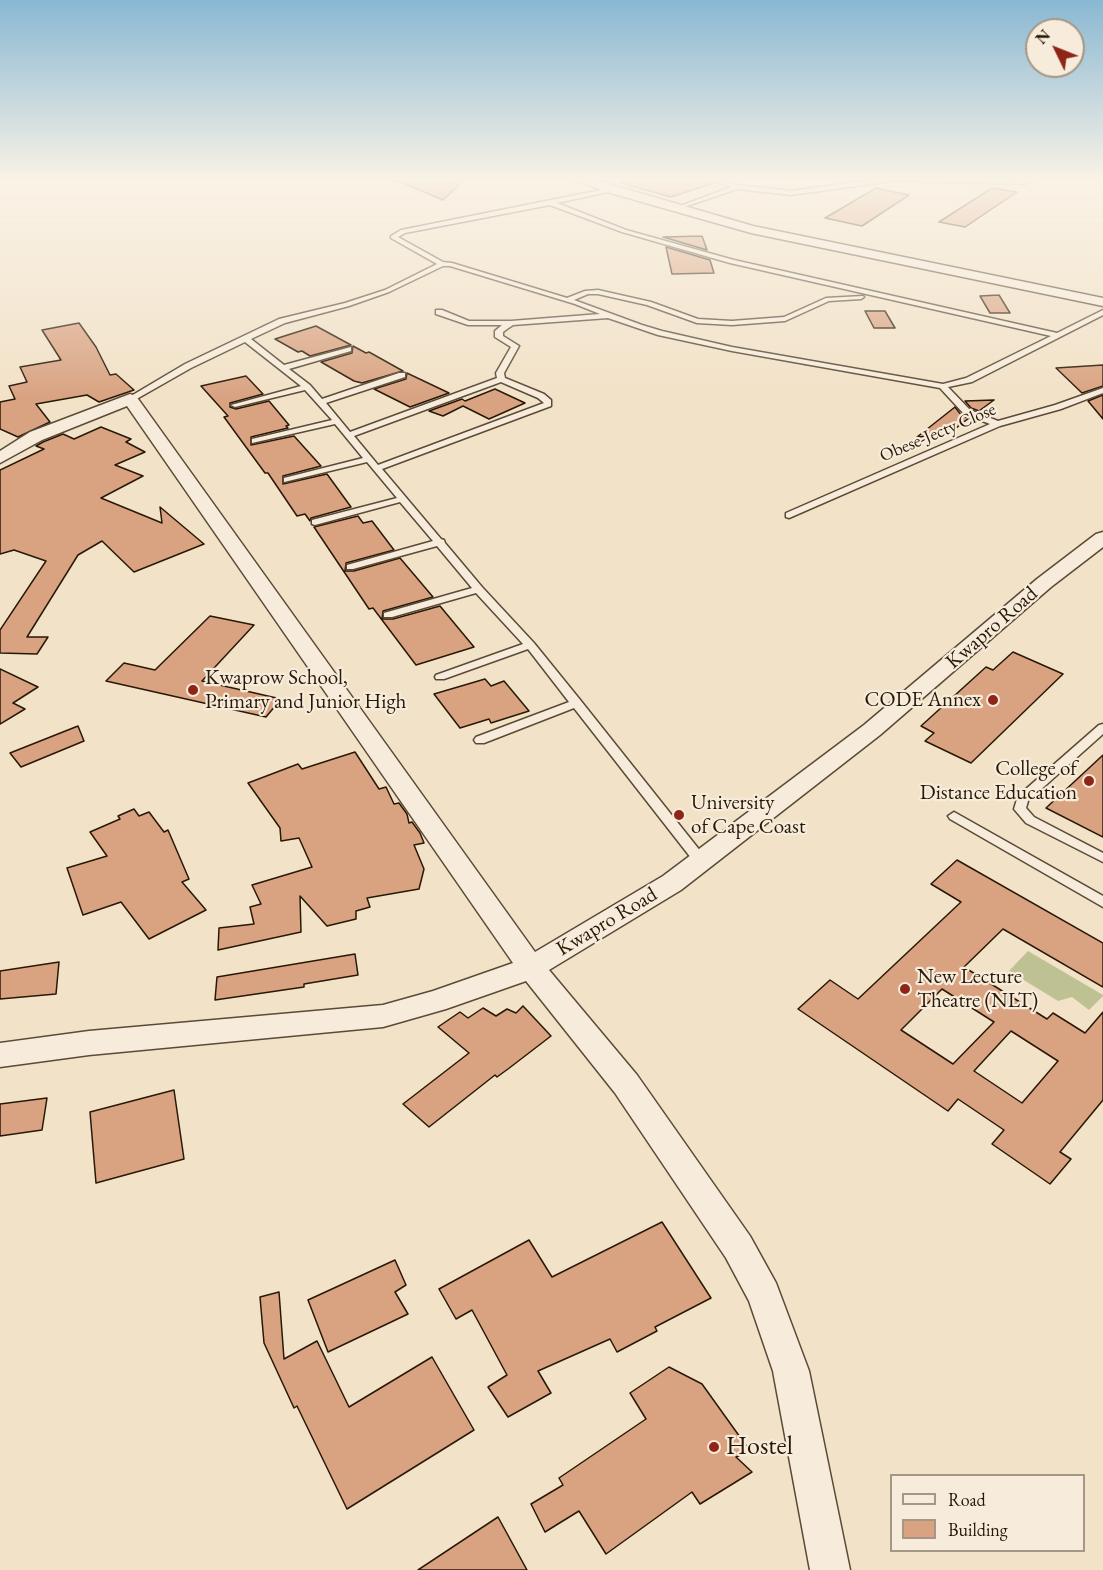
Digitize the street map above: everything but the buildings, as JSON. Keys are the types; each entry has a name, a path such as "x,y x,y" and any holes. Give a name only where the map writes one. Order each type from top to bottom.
{"street":[{"path":"850,250 1103,302"},
{"path":"0,458 36,436 130,399 531,968 626,1084 738,1246 764,1295 790,1371 830,1570"},
{"name":"Kwapro Road","path":"0,1055 88,1043 383,1016 436,1001 531,968 672,883 872,730 1044,583 1103,538"}],"lane":[{"path":"417,250 442,264"},
{"path":"688,250 887,298 1058,335"},
{"path":"130,399 188,366 282,321 347,305 387,291 442,264 450,264 568,300 639,327 732,349 943,386 969,380 1103,312"},
{"path":"568,300 587,292 597,292 649,303 697,321 732,323 785,319 800,314 817,303 835,298 887,298"},
{"path":"440,312 468,323 511,323 609,316"},
{"path":"501,379 500,373 515,345 499,337 498,334 511,323"},
{"path":"246,339 307,387 321,402 478,588 530,645 700,860"},
{"path":"283,368 348,349"},
{"path":"321,402 402,375"},
{"path":"349,435 501,379 547,400 548,404 377,468"},
{"path":"943,386 967,412 997,424"},
{"path":"235,405 307,387"},
{"name":"Obese-Jecty Close","path":"789,515 997,424 1058,407 1103,390"},
{"path":"255,441 337,421"},
{"path":"287,480 369,459"},
{"path":"315,522 403,499"},
{"path":"350,567 441,542"},
{"path":"388,615 478,588"},
{"path":"440,676 530,645"},
{"path":"480,740 577,703"},
{"path":"1103,728 1022,799 1020,809 1030,820 1103,858"},
{"path":"954,816 1103,902"}],"green space":[{"path":"1028,951 1103,996 1089,1010 1072,997 1058,1001 1009,971"}],"place":[{"name":"Kwaprow School, Primary and Junior High","path":"193,690"},
{"name":"CODE Annex","path":"993,700"},
{"name":"College of Distance Education","path":"1089,781"},
{"name":"University of Cape Coast","path":"679,815"},
{"name":"New Lecture Theatre (NLT)","path":"905,989"},
{"name":"Hostel","path":"714,1447"}]}
